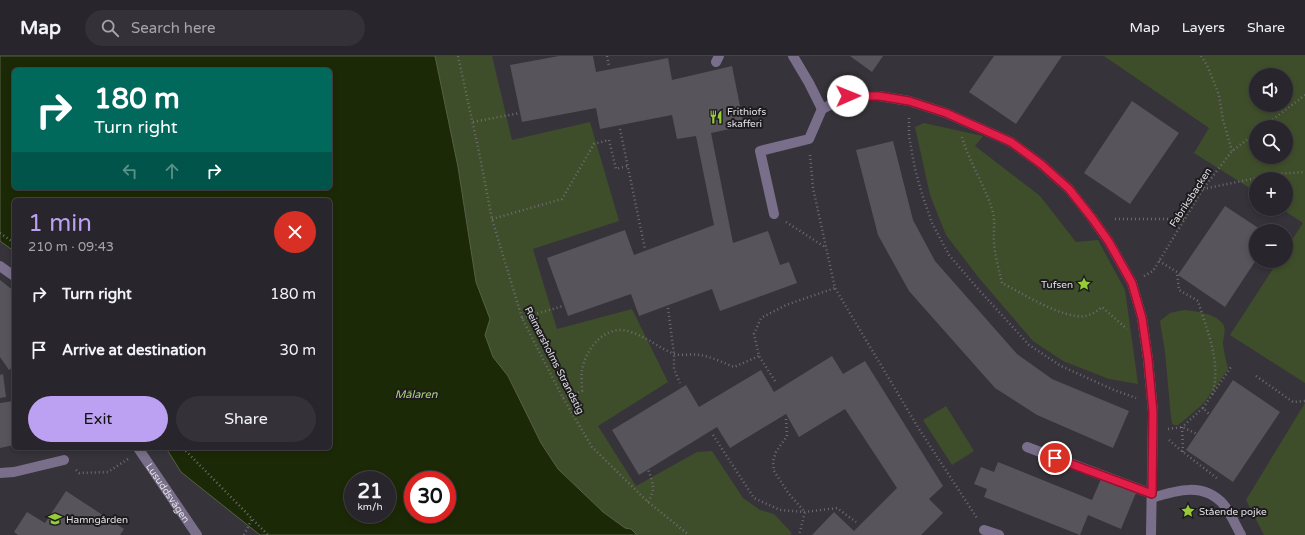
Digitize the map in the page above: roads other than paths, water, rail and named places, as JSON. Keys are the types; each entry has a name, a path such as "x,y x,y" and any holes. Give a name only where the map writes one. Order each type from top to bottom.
{"street":[{"path":"793,56 822,110"},
{"path":"774,214 760,151 809,139 822,110 848,96 879,96 909,101 946,113 1011,142 1041,164 1069,189 1092,218 1109,242 1132,283 1142,318 1153,412 1150,535"},
{"path":"0,266 12,275"},
{"path":"1027,447 1152,496 1191,489 1209,493 1224,505 1241,535"},
{"name":"Lusuddsvägen","path":"140,450 197,535"},
{"path":"0,473 14,472 64,460"},
{"path":"984,530 999,535"}],"water":[{"name":"Mälaren","path":"0,56 435,56 458,167 476,282 490,319 485,335 493,357 508,376 541,443 558,469 603,512 625,528 631,529 637,535 260,535 181,472 167,450 332,450 332,198 12,198 12,250 0,241"}],"place":[{"name":"Frithiofs skafferi","path":"716,117"},
{"name":"Tufsen","path":"1084,284"},
{"name":"Stående pojke","path":"1188,511"},
{"name":"Hamngården","path":"55,519"}]}
